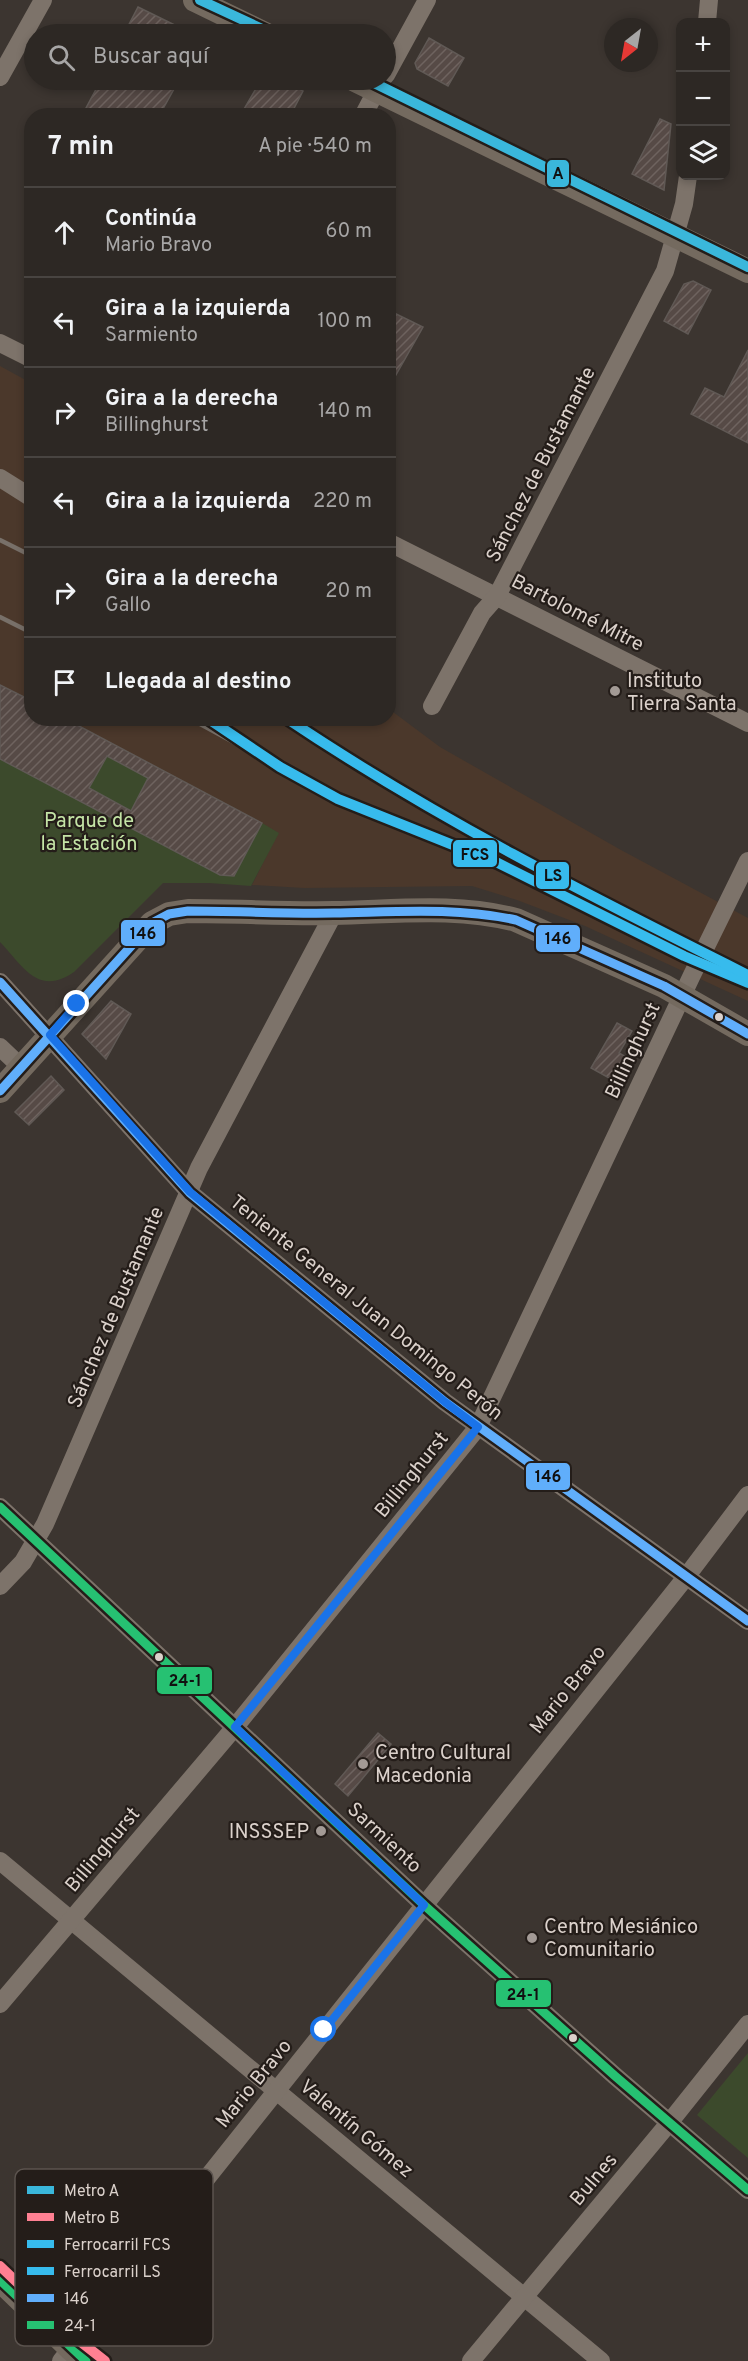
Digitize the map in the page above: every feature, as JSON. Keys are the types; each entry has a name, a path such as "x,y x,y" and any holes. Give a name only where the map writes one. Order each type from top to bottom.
{"main road":[{"path":"195,0 244,24"},
{"path":"396,89 675,236 748,271"},
{"path":"0,1090 152,923 169,914 188,911 334,913 456,910 492,913 687,985 748,1035"},
{"path":"0,2280 15,2296"},
{"path":"63,2346 73,2357"}],"street":[{"path":"30,24 44,0"},
{"path":"396,56 427,0"},
{"path":"707,18 709,0"},
{"path":"0,77 24,35"},
{"path":"367,108 378,90"},
{"name":"Sánchez de Bustamante","path":"432,706 482,613 497,596 665,271 684,204 687,180"},
{"path":"0,343 24,355"},
{"path":"0,478 24,493"},
{"name":"Bartolomé Mitre","path":"396,546 748,723"},
{"name":"Billinghurst","path":"0,2004 235,1727 478,1427 748,861"},
{"name":"Sánchez de Bustamante","path":"0,1586 23,1562 36,1543 199,1168 334,913"},
{"name":"Teniente General Juan Domingo Perón","path":"0,982 190,1192 445,1402 748,1621"},
{"path":"0,1047 21,1067"},
{"name":"Mario Bravo","path":"213,2172 276,2089 686,1577 748,1495"},
{"name":"Sarmiento","path":"0,1508 424,1905 669,2123 748,2190"},
{"name":"Valentín Gómez","path":"0,1861 601,2361"},
{"name":"Bulnes","path":"471,2361 669,2123 748,2024"}],"shaded area":[{"path":"0,366 24,379 24,697 0,685"},
{"path":"396,714 440,747 621,850 748,918 748,1001 585,926 517,900 472,886 304,888 252,885 278,833 77,726 396,726"}],"green space":[{"name":"Parque de la Estación","path":"0,685 24,697 24,726 50,726 262,823 279,833 251,886 163,883 74,972 61,979 41,980 32,975 0,942"},
{"path":"748,2053 748,2158 697,2115"}],"building":[{"path":"138,7 173,24 129,24"},
{"path":"429,38 464,58 448,86 417,69 415,63"},
{"path":"96,90 173,90 163,108 86,108"},
{"path":"255,90 303,91 294,108 245,108"},
{"path":"660,119 671,124 664,190 632,174"},
{"path":"693,281 711,290 688,334 664,321 684,284"},
{"path":"396,314 423,327 396,375"},
{"path":"748,350 748,443 691,414 705,388 724,397"},
{"path":"0,685 24,697 24,726 79,726 262,823 234,876 220,875 0,759","holes":["107,756 148,778 131,811 89,788"]},
{"path":"111,1001 131,1014 106,1059 82,1034"},
{"path":"617,1023 632,1031 619,1053 633,1061 620,1084 591,1068"},
{"path":"51,1076 64,1090 29,1125 15,1112"},
{"name":"Centro Cultural Macedonia","path":"378,1733 391,1744 348,1796 335,1784"}],"railway":[{"path":"0,540 24,552"},
{"path":"0,617 24,629"},
{"path":"204,726 267,760"}],"metro line":[{"name":"A","path":"200,0 252,24"},
{"name":"A","path":"388,90 748,267"},
{"name":"B","path":"0,2266 15,2280"},
{"name":"B","path":"86,2346 105,2361"}],"rail line":[{"name":"FCS","path":"219,726 280,767 338,799 498,863 684,956 748,983"},
{"name":"LS","path":"298,726 455,822 571,885 748,975"}],"transit line":[{"name":"146","path":"0,1091 152,923 169,914 188,911 448,912 516,920 664,986 748,1034"},
{"name":"146","path":"0,982 190,1193 445,1402 748,1621"},
{"name":"24-1","path":"0,1507 424,1905 615,2076 748,2190"},
{"name":"24-1","path":"0,2280 15,2294"},
{"name":"24-1","path":"70,2346 86,2361"}],"place":[{"name":"Instituto Tierra Santa","path":"615,691"},
{"name":"Centro Cultural Macedonia","path":"363,1764"},
{"name":"INSSSEP","path":"321,1831"},
{"name":"Centro Mesiánico Comunitario","path":"532,1938"}],"route":[{"path":"77,1004 50,1035 190,1192 478,1427 235,1727 424,1905 324,2030"}]}
